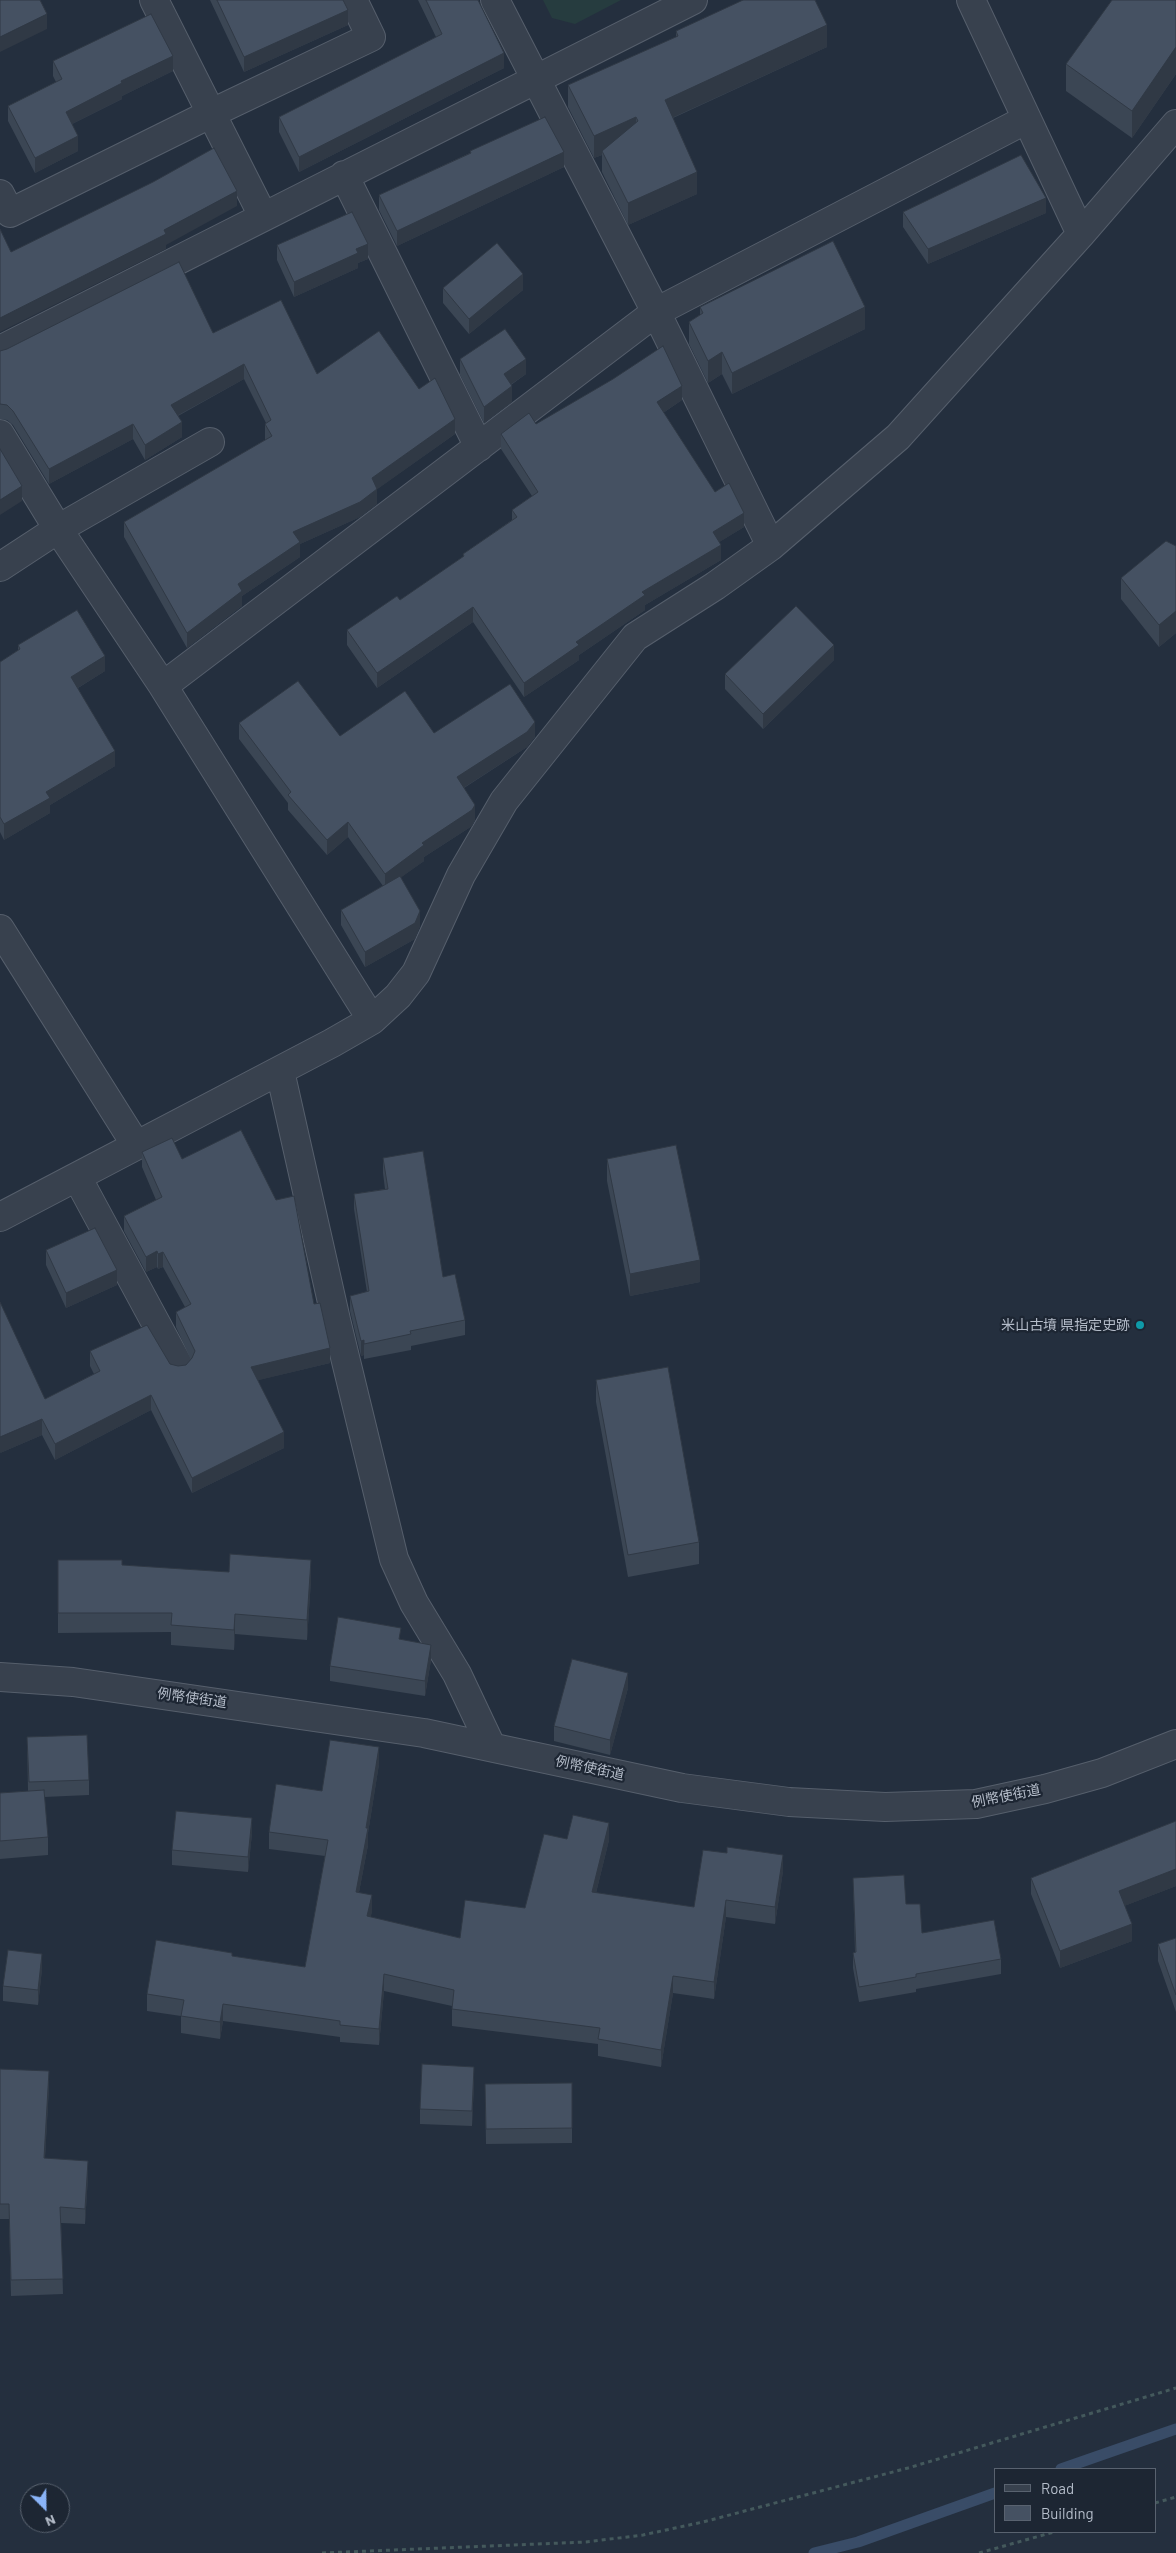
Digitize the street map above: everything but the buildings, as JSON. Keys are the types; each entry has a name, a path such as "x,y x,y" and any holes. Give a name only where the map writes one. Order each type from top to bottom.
{"street":[{"path":"154,0 264,216"},
{"path":"0,194 10,213 212,112 371,37 353,0"},
{"path":"496,0 535,80 656,312 771,546"},
{"path":"0,350 693,0"},
{"path":"970,0 1081,234"},
{"path":"163,686 656,312 1027,118"},
{"path":"0,1217 280,1071 372,1020 398,996 416,973 461,875 504,801 635,637 715,586 771,546 898,437 1081,234 1176,124"},
{"path":"344,175 479,447"},
{"path":"0,434 58,529 163,686 372,1020"},
{"path":"0,567 58,529 210,442"},
{"path":"0,929 136,1145"},
{"path":"280,1071 336,1320 394,1558 414,1604 456,1674 491,1746"},
{"path":"77,1177 179,1366"},
{"name":"例幣使街道","path":"0,1677 73,1682 264,1708 424,1733 682,1788 789,1802 885,1807 976,1804 1028,1793 1102,1773 1176,1744"}],"path":[{"path":"322,2553 586,2542 643,2535 704,2522 908,2468 1176,2388"},
{"path":"1156,2503 1176,2497"},
{"path":"979,2553 1050,2533"}],"green space":[{"path":"543,0 621,0 575,24 552,18"}],"waterway":[{"path":"1064,2468 1176,2429"},
{"path":"814,2553 858,2542 994,2493"}],"place":[{"name":"米山古墳 県指定史跡","path":"1140,1325"}]}
